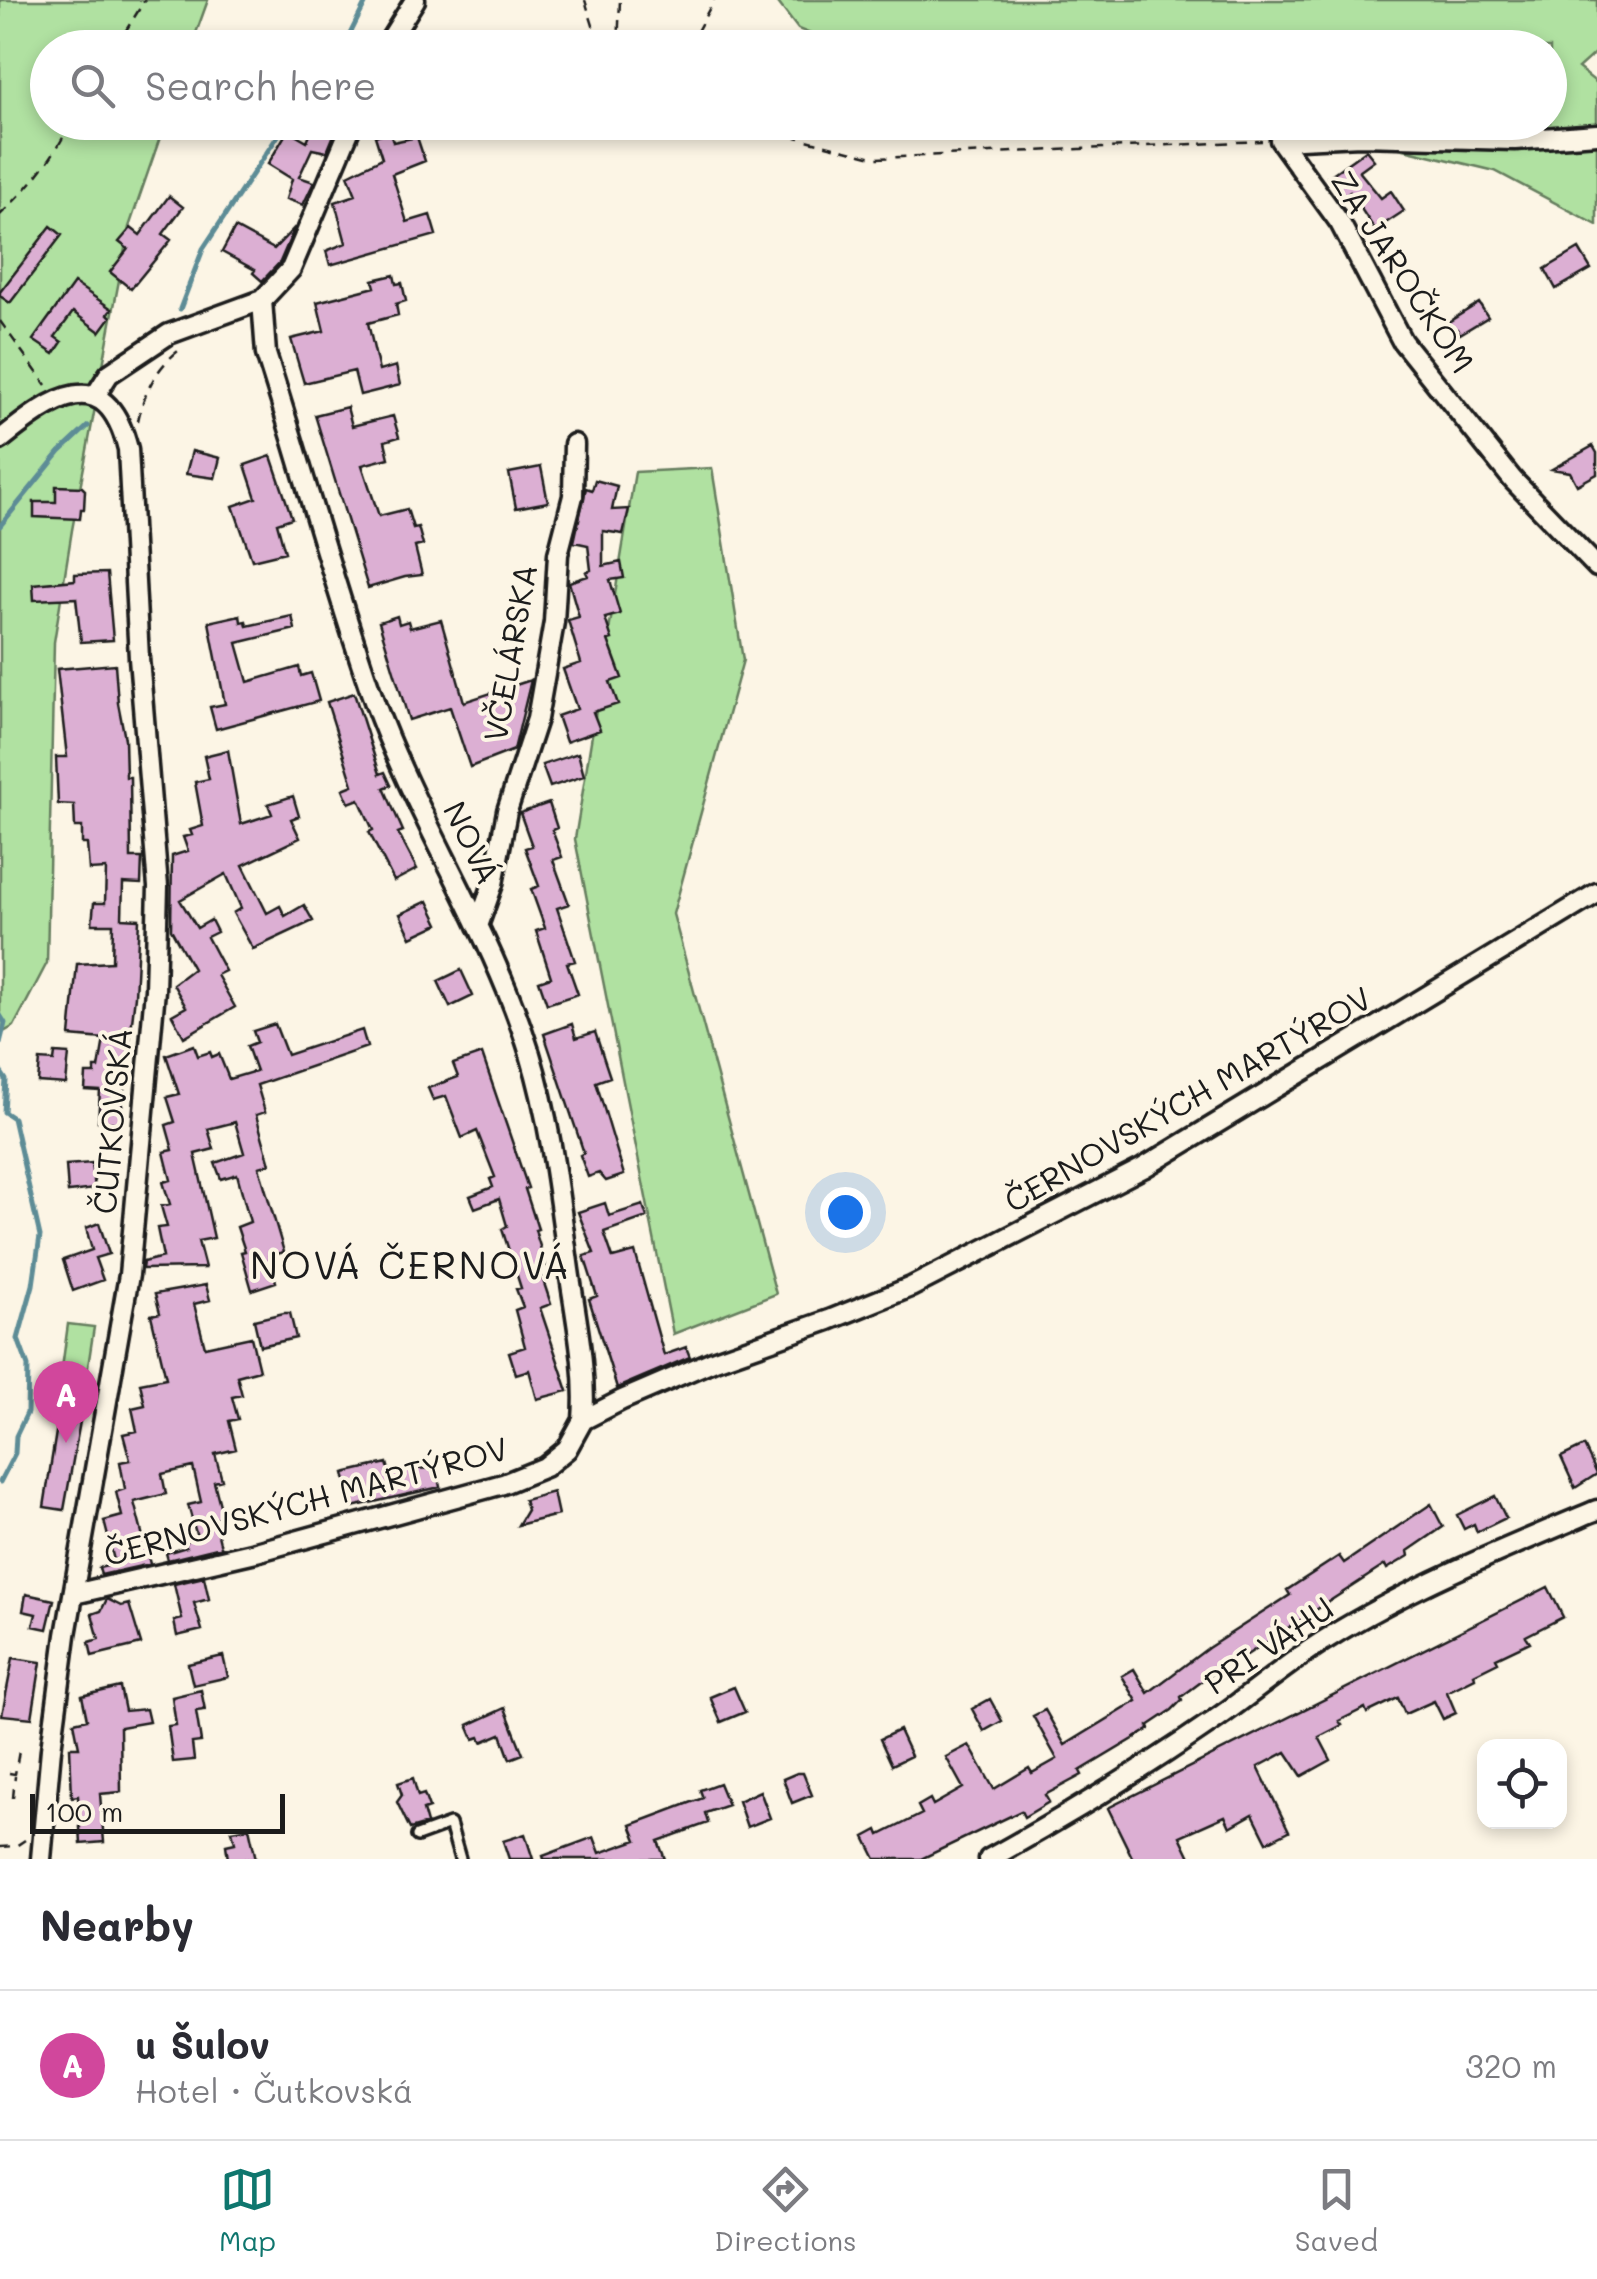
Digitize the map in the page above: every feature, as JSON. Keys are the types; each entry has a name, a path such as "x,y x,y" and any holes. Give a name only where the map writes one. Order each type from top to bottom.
{"street":[{"path":"396,30 415,0"},
{"path":"1567,136 1597,134"},
{"path":"95,396 108,374 169,334 262,300 291,269 345,140"},
{"name":"ZA JAROČKOM","path":"1280,140 1340,223 1402,342 1514,480 1597,567"},
{"name":"NOVÁ","path":"262,300 266,354 375,703 434,840 478,926 530,1053 545,1114 585,1392 583,1420"},
{"path":"0,440 56,401 84,394 112,407 125,436"},
{"name":"ČUTKOVSKÁ","path":"41,1859 51,1749 74,1594 129,1275 155,990 158,886 125,436"},
{"name":"VČELÁRSKA","path":"478,926 493,884 507,812 536,719 554,622 558,554 573,496 574,444"},
{"name":"ČERNOVSKÝCH MARTÝROV","path":"74,1594 256,1552 502,1484 544,1468 567,1449 583,1420 715,1360 911,1286 1126,1177 1597,893"},
{"name":"PRI VÁHU","path":"989,1859 1069,1815 1210,1723 1326,1639 1472,1565 1597,1510"}],"lane":[{"path":"416,1836 450,1824 460,1859"}],"path":[{"path":"126,30 145,0"},
{"path":"585,0 594,30"},
{"path":"619,30 620,0"},
{"path":"698,30 714,0"},
{"path":"0,214 33,184 63,140"},
{"path":"807,140 876,158 1280,140"},
{"path":"0,321 56,401"},
{"path":"125,436 137,430 145,398 162,363 194,340"},
{"path":"12,1798 20,1745"},
{"path":"9,1774 15,1774"},
{"path":"0,1847 16,1846 31,1832"}],"green space":[{"path":"0,0 208,0 197,30 30,30 30,140 159,140 129,227 54,642 47,963 14,1026 0,1034"},
{"path":"776,0 1597,0 1597,51 1578,68 1597,83 1597,225 1495,171 1366,140 1567,140 1567,30 798,29"},
{"path":"712,468 743,660 673,914 776,1294 673,1334 575,839 635,472"},
{"path":"68,1324 94,1327 85,1386 60,1383"}],"building":[{"path":"282,140 332,140 327,152 312,149 299,177 314,182 303,205 286,199 292,179 268,164"},
{"path":"376,140 418,140 425,161 392,174 407,222 430,215 436,235 330,265 326,251 346,243 335,202 356,195 348,175 382,158"},
{"path":"1366,150 1374,160 1359,171 1381,198 1391,191 1404,211 1375,230 1350,192 1344,197 1328,177"},
{"path":"169,196 183,207 163,234 171,240 131,289 110,272 128,249 119,242 131,228 140,235"},
{"path":"51,226 62,235 10,303 0,292"},
{"path":"295,227 280,262 262,281 253,273 255,270 222,252 235,228 274,249"},
{"path":"1579,249 1591,269 1556,289 1545,269"},
{"path":"394,275 396,284 402,283 406,301 396,304 398,315 368,323 379,371 396,366 400,385 360,395 354,371 304,383 291,339 324,331 317,302 375,287 373,280"},
{"path":"74,283 112,309 108,314 111,317 100,332 73,312 55,337 62,342 54,354 33,340"},
{"path":"1479,303 1488,317 1460,334 1457,329 1442,326"},
{"path":"347,407 352,426 393,416 399,437 385,441 389,458 362,465 379,516 407,509 413,528 418,527 423,545 415,547 422,575 368,588 315,415"},
{"path":"1593,446 1597,474 1577,485 1570,472 1552,469"},
{"path":"192,451 220,458 215,478 186,474"},
{"path":"271,456 292,518 277,523 285,552 252,560 233,506 256,498 245,465"},
{"path":"541,467 548,502 516,508 509,473"},
{"path":"595,480 617,486 612,510 629,509 623,534 603,531 603,566 621,562 624,578 610,580 620,614 605,618 612,639 608,640 622,678 610,682 618,704 593,712 600,730 566,742 557,716 577,709 563,669 581,663 568,620 579,617 569,582 588,576 586,572 591,570 588,545 574,542 586,488 592,490"},
{"path":"56,486 85,490 80,519 34,517 34,502 56,502"},
{"path":"107,573 113,640 81,642 76,598 34,600 33,584 75,580 75,574"},
{"path":"240,615 247,626 292,616 295,629 237,643 248,682 299,667 301,676 311,673 319,701 216,729 210,707 225,704 209,622"},
{"path":"397,616 399,624 408,621 410,628 441,620 464,702 531,680 514,750 470,767 450,707 409,720 379,622"},
{"path":"115,664 126,777 130,777 131,858 142,858 141,884 123,883 122,918 139,919 135,996 120,1123 98,1121 100,1091 85,1090 86,1074 95,1074 95,1068 99,1068 104,1039 70,1036 77,964 112,962 113,924 92,924 94,903 105,903 106,869 89,870 82,827 75,827 74,805 58,804 56,757 67,757 57,669"},
{"path":"354,693 380,774 385,772 391,785 384,788 403,831 398,833 417,869 394,881 369,832 373,830 359,799 349,803 343,789 353,785 327,702"},
{"path":"228,750 241,824 272,814 268,804 293,796 299,816 291,819 300,838 243,865 267,913 280,906 285,916 304,905 313,921 253,949 233,913 241,908 226,874 180,900 197,928 211,920 217,932 207,937 225,971 217,975 235,1007 184,1037 172,1015 186,1007 173,984 193,969 171,929 172,856 188,851 183,837 203,826 195,782 209,779 204,756"},
{"path":"578,753 584,776 550,787 542,765"},
{"path":"549,803 557,828 552,830 562,857 553,860 569,904 557,908 575,961 567,963 578,994 547,1004 539,981 551,977 536,931 545,928 531,889 539,886 525,848 532,846 520,813"},
{"path":"428,901 439,924 411,937 400,914"},
{"path":"461,970 473,996 450,1007 438,981"},
{"path":"275,1024 287,1055 362,1030 367,1047 257,1085 265,1112 256,1115 270,1164 259,1167 284,1252 269,1256 276,1282 252,1290 237,1227 250,1222 237,1174 221,1179 215,1163 244,1153 235,1122 208,1129 214,1149 195,1154 214,1238 198,1241 205,1268 142,1269 143,1262 163,1257 157,1228 167,1227 161,1206 170,1204 163,1182 171,1180 164,1152 173,1150 166,1125 175,1122 167,1097 179,1094 166,1055 194,1045 198,1056 219,1054 229,1079 256,1071 247,1046 257,1042 253,1031"},
{"path":"572,1024 576,1038 595,1032 610,1077 596,1082 624,1175 606,1181 599,1173 588,1177 580,1155 584,1153 544,1034"},
{"path":"55,1053 69,1054 66,1084 38,1082 40,1060 54,1061"},
{"path":"482,1054 528,1188 525,1189 546,1266 539,1268 551,1304 540,1308 568,1391 537,1399 529,1370 516,1374 509,1352 525,1347 515,1310 523,1307 516,1289 521,1288 502,1229 507,1226 499,1199 475,1208 470,1196 493,1187 490,1179 495,1177 477,1131 462,1138 446,1096 433,1100 428,1088 458,1077 453,1064"},
{"path":"92,1163 95,1189 68,1192 66,1165"},
{"path":"605,1203 609,1216 643,1205 647,1217 604,1232 613,1258 635,1252 664,1355 686,1347 690,1357 617,1388 589,1299 597,1296 584,1256 594,1253 578,1212"},
{"path":"99,1223 109,1254 95,1258 103,1280 73,1291 63,1260 92,1250 86,1228"},
{"path":"206,1285 210,1300 194,1304 205,1347 251,1337 259,1370 237,1376 242,1395 232,1397 238,1419 229,1421 236,1449 215,1454 222,1480 214,1482 223,1517 214,1519 221,1547 168,1560 166,1553 186,1547 185,1541 197,1537 188,1505 201,1502 193,1467 162,1474 166,1494 134,1502 150,1564 101,1575 99,1568 115,1564 104,1521 122,1516 116,1492 125,1489 120,1462 130,1460 123,1434 137,1431 132,1408 145,1405 140,1383 166,1378 151,1315 160,1313 155,1294"},
{"path":"290,1313 296,1338 260,1346 254,1320"},
{"path":"61,1401 83,1405 64,1510 44,1507"},
{"path":"1584,1446 1597,1474 1575,1488 1561,1457"},
{"path":"387,1463 389,1470 436,1468 440,1487 352,1507 344,1473"},
{"path":"553,1492 558,1515 518,1525 527,1510 524,1500"},
{"path":"1495,1496 1506,1518 1477,1532 1474,1524 1464,1529 1457,1515"},
{"path":"1431,1504 1443,1527 1408,1551 1409,1556 1387,1569 1385,1565 1239,1660 1236,1656 1181,1697 1172,1710 1148,1726 1150,1729 1045,1795 1049,1802 1024,1817 1021,1811 921,1859 876,1859 865,1837 878,1830 880,1835 922,1814 918,1806 930,1799 933,1805 963,1788 946,1757 969,1745 994,1789 1029,1768 1032,1773 1057,1759 1033,1716 1045,1710 1065,1745 1137,1701 1122,1676 1134,1669 1148,1693 1290,1595 1287,1590 1339,1556 1344,1563"},
{"path":"204,1577 209,1599 194,1603 202,1630 177,1636 174,1621 182,1619 174,1584"},
{"path":"1548,1587 1563,1617 1526,1636 1530,1642 1496,1658 1498,1662 1474,1674 1475,1678 1447,1692 1456,1713 1443,1719 1434,1701 1405,1714 1398,1698 1367,1713 1365,1708 1319,1737 1331,1760 1302,1776 1286,1752 1258,1767 1289,1831 1267,1842 1253,1814 1230,1827 1225,1816 1180,1836 1191,1859 1133,1859 1108,1808"},
{"path":"26,1594 54,1600 47,1629 33,1626 36,1614 23,1611"},
{"path":"107,1599 121,1606 129,1604 141,1644 92,1656 89,1642 99,1639 92,1614 101,1611"},
{"path":"223,1656 228,1677 193,1685 188,1664"},
{"path":"13,1658 41,1662 32,1718 2,1715"},
{"path":"120,1687 125,1711 146,1709 149,1722 120,1727 121,1792 100,1794 104,1842 81,1844 78,1796 72,1797 70,1747 79,1747 74,1722 87,1719 82,1696"},
{"path":"734,1687 745,1712 721,1722 710,1697"},
{"path":"201,1690 205,1710 196,1711 201,1742 192,1743 194,1760 173,1762 168,1726 176,1725 172,1697"},
{"path":"990,1699 1002,1721 984,1731 972,1709"},
{"path":"505,1708 523,1754 510,1759 501,1734 482,1742 480,1737 474,1739 468,1725"},
{"path":"899,1730 911,1756 892,1765 880,1739"},
{"path":"803,1773 812,1795 792,1803 783,1779"},
{"path":"413,1778 418,1796 424,1794 429,1808 423,1810 427,1824 410,1829 397,1802 402,1795 398,1783"},
{"path":"719,1783 728,1805 705,1813 708,1823 658,1841 665,1859 544,1859 543,1856 594,1837 600,1853 637,1840 631,1825 703,1798 700,1790"},
{"path":"760,1791 770,1818 747,1827 738,1801"},
{"path":"249,1828 256,1859 228,1859 226,1845 235,1843 232,1831"},
{"path":"525,1834 533,1859 509,1859 503,1841"}],"waterway":[{"path":"352,30 367,0"},
{"path":"180,309 203,249 275,140"},
{"path":"0,526 60,452 88,426"},
{"path":"0,1015 5,1023 0,1043"},
{"path":"0,1071 6,1080 4,1112 13,1118 40,1236 33,1285 18,1339 28,1366 27,1413 16,1436 15,1453 0,1482"}],"place":[{"name":"u Šulov","path":"66,1443"}],"district":[{"name":"NOVÁ ČERNOVÁ","path":"411,1266"}]}
